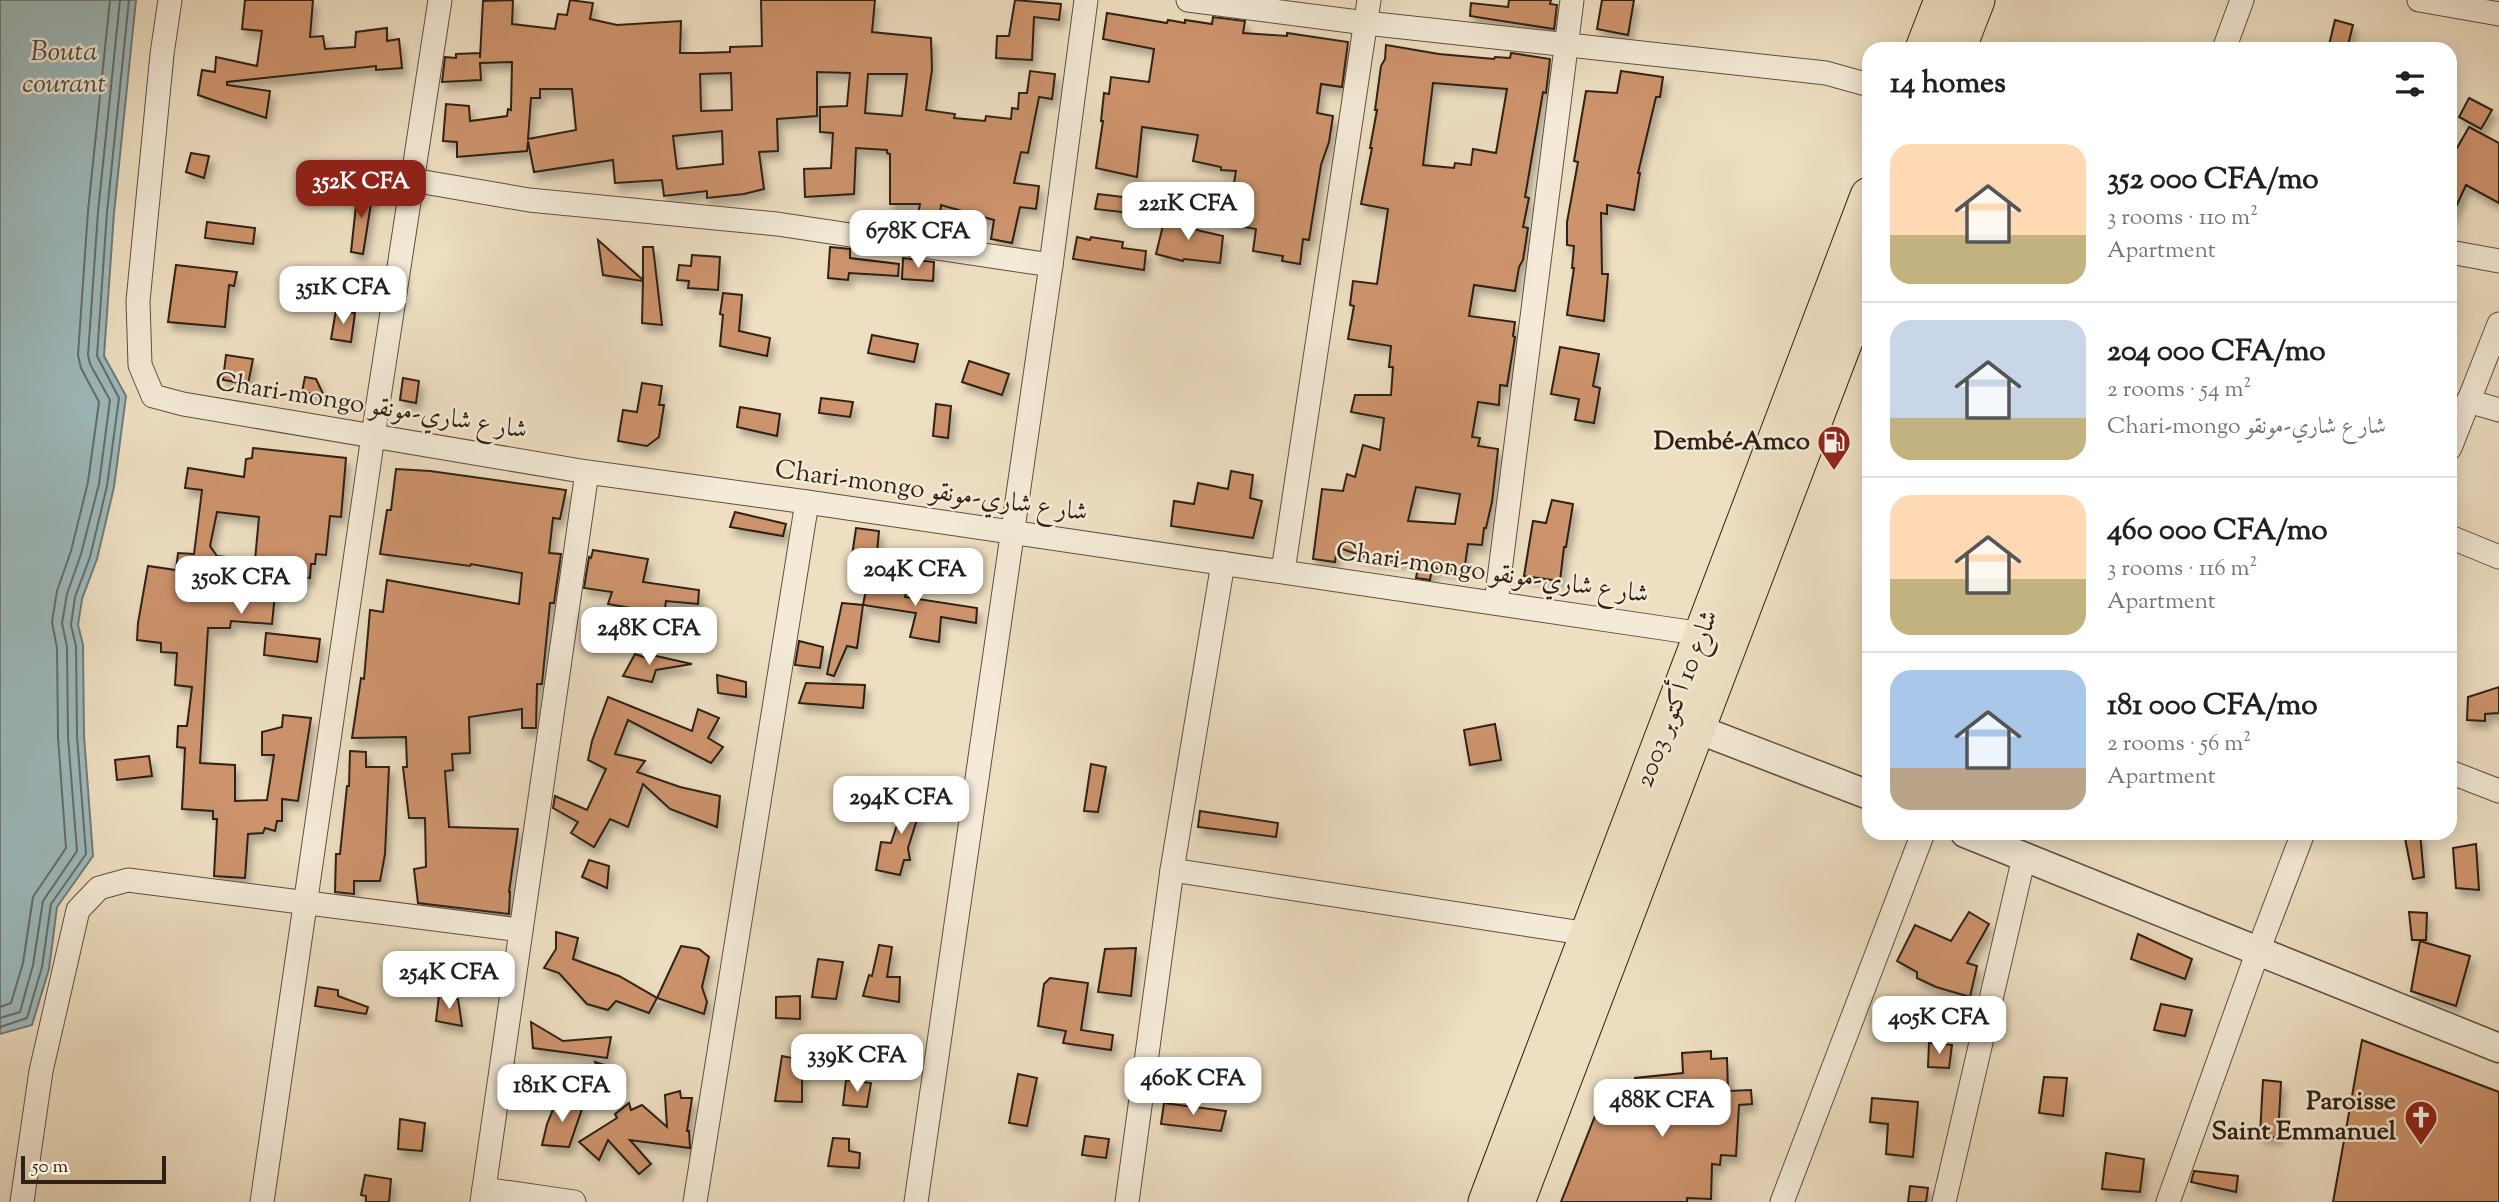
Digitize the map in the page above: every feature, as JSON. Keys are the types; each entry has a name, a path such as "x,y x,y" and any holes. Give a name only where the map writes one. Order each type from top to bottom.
{"highway":[{"path":"1927,42 1943,0"},
{"path":"1960,42 1976,0"},
{"name":"شارع 10 أكتوبر 2003","path":"1516,1202 1683,724 1703,634 1862,215"},
{"name":"شارع 10 أكتوبر 2003","path":"1487,1202 1589,934 1683,724 1862,292"}],"street":[{"name":"Chari-mongo شار ع شاري-مونقو","path":"170,0 162,54 138,300 140,365 153,396 183,404 587,472 1012,531 1703,634"},
{"path":"262,1202 373,436 440,0"},
{"path":"915,1202 1051,265 1086,0"},
{"path":"1188,0 1367,23 1826,73 1862,83"},
{"path":"1283,571 1370,0"},
{"path":"1496,603 1572,0"},
{"path":"2227,42 2242,0"},
{"path":"2419,0 2499,14"},
{"path":"412,180 529,200 777,224 1051,265"},
{"path":"2457,253 2499,261"},
{"path":"2457,430 2499,324"},
{"path":"2468,401 2499,410"},
{"path":"574,1202 483,1195 587,472"},
{"path":"695,1202 807,502"},
{"path":"2457,540 2499,557"},
{"path":"1127,1202 1172,870 1223,563"},
{"path":"1683,724 1862,792"},
{"path":"2457,775 2499,791"},
{"path":"1782,1202 1920,840"},
{"path":"1982,840 2499,1048"},
{"path":"2168,1202 2300,840"},
{"path":"1944,1202 2024,857"},
{"path":"1172,870 1589,934"},
{"path":"22,1202 41,1071 78,910 99,888 128,880 520,930"}],"water":[{"name":"Bouta courant","path":"0,0 136,0 114,213 104,356 126,396 114,487 97,559 82,599 78,625 83,645 84,736 93,856 57,907 49,969 32,1025 0,1034"}],"building":[{"path":"245,0 313,0 310,37 323,36 325,49 355,47 356,32 387,28 387,41 399,39 402,68 376,70 376,66 227,82 227,85 270,91 266,118 198,95 202,70 215,72 216,57 257,66 262,31 242,29"},
{"path":"513,0 512,24 555,29 558,14 567,15 570,0 593,3 590,19 617,25 681,21 680,53 699,53 730,52 730,47 762,46 761,0 875,0 872,32 931,38 932,70 926,110 955,114 954,118 985,121 986,116 1011,119 1012,108 1018,109 1019,93 1027,93 1030,71 1055,74 1052,99 1039,97 1028,153 1021,152 1014,183 1039,186 1036,209 1020,207 1012,243 991,239 994,220 941,205 940,217 918,215 920,204 890,204 890,154 887,150 856,148 854,194 805,197 804,169 831,168 833,133 820,132 820,107 847,106 850,73 817,72 817,116 777,119 778,151 759,152 764,189 744,194 707,198 707,191 664,196 662,180 615,183 613,160 534,172 528,141 527,151 457,157 457,142 443,141 446,104 469,106 470,121 507,116 508,109 511,110 512,62 480,63 481,80 442,82 445,57 456,58 456,54 480,53 480,58 483,1","holes":["731,73 732,110 701,111 700,74","868,74 907,74 902,116 865,113","540,89 572,89 576,130 528,139 531,98 540,98","722,131 723,164 677,169 673,136"]},
{"path":"1015,0 1061,4 1059,20 1034,17 1032,60 996,58 997,36 1009,36"},
{"path":"1509,0 1551,0 1550,4 1557,5 1554,29 1470,16 1471,3 1508,7"},
{"path":"1602,0 1634,0 1628,35 1597,29"},
{"path":"1107,13 1167,23 1168,20 1185,23 1185,20 1212,24 1213,17 1245,21 1243,33 1287,36 1287,33 1348,42 1342,87 1321,84 1317,113 1333,116 1329,142 1321,165 1309,240 1303,239 1300,264 1282,261 1283,256 1253,251 1256,229 1227,224 1236,171 1221,170 1221,167 1193,161 1198,135 1142,127 1137,177 1096,168 1104,93 1109,94 1111,77 1149,82 1154,49 1103,39"},
{"path":"2335,20 2353,25 2349,42 2330,42"},
{"path":"1386,45 1439,54 1494,59 1510,58 1511,53 1550,59 1546,93 1543,92 1525,197 1529,198 1523,227 1528,228 1515,291 1474,285 1469,316 1515,322 1507,386 1500,385 1499,405 1478,402 1472,437 1480,438 1478,446 1498,449 1492,502 1482,545 1468,544 1464,572 1432,568 1430,580 1416,578 1419,563 1371,559 1337,547 1335,562 1313,559 1322,489 1343,491 1347,474 1355,477 1363,445 1380,450 1384,418 1351,412 1355,395 1391,395 1391,346 1348,339 1354,306 1350,305 1353,281 1377,284 1388,209 1361,204 1372,148 1381,66 1385,59","holes":["1433,83 1507,89 1496,153 1473,149 1471,165 1455,163 1454,168 1423,165","1416,487 1460,494 1455,524 1408,521"]},
{"path":"1621,71 1663,77 1660,97 1656,97 1638,173 1634,210 1607,205 1607,214 1601,213 1602,274 1608,274 1604,321 1567,315 1574,268 1574,246 1567,245 1567,222 1578,162 1574,161 1586,91 1617,93"},
{"path":"2469,98 2492,110 2481,129 2459,117"},
{"path":"2469,127 2499,143 2499,203 2466,185 2457,205 2457,148"},
{"path":"191,153 209,156 204,178 186,172"},
{"path":"358,187 373,191 363,254 351,252"},
{"path":"1098,194 1132,198 1130,213 1095,209"},
{"path":"1166,213 1190,218 1188,228 1223,236 1220,263 1183,261 1156,254"},
{"path":"207,222 255,228 253,244 205,238"},
{"path":"1077,237 1123,242 1122,248 1146,251 1144,270 1073,259"},
{"path":"598,240 643,280 643,247 653,247 662,325 642,323 643,281 603,275"},
{"path":"830,247 850,249 850,258 899,264 898,276 849,273 848,280 828,278"},
{"path":"692,255 720,257 718,290 688,288 689,281 677,280 679,265 691,266"},
{"path":"903,258 934,262 933,281 902,279"},
{"path":"176,265 237,272 234,286 229,285 225,327 168,322"},
{"path":"723,293 742,295 739,331 770,338 767,356 720,346"},
{"path":"336,310 355,313 351,342 331,339"},
{"path":"872,335 918,344 914,362 868,353"},
{"path":"1560,347 1599,354 1593,386 1600,388 1594,423 1575,420 1579,399 1551,394"},
{"path":"226,355 253,359 248,384 223,380"},
{"path":"969,361 1009,374 1002,395 962,382"},
{"path":"305,377 316,379 324,396 302,392"},
{"path":"403,378 419,381 416,403 400,400"},
{"path":"642,383 662,386 659,405 664,405 659,437 647,446 618,441 623,410 637,412"},
{"path":"821,398 853,402 850,417 819,413"},
{"path":"936,404 951,406 948,438 933,436"},
{"path":"740,407 780,414 777,436 737,427"},
{"path":"253,448 346,458 341,517 330,516 326,555 316,554 315,564 311,564 310,578 283,576 282,584 276,583 272,624 231,621 230,628 208,628 200,763 235,765 235,801 267,800 274,755 262,755 262,732 282,727 283,715 311,718 298,801 282,799 282,821 277,821 275,831 265,828 263,833 248,834 245,878 214,876 217,819 213,819 213,811 182,809 185,748 177,747 178,726 187,726 192,687 175,685 177,653 161,652 161,643 137,640 148,566 176,570 178,553 194,554 202,490 185,488 188,468 244,477 246,459 252,458","holes":["217,512 259,517 255,560 217,556 210,546"]},
{"path":"396,469 430,471 566,490 560,519 553,518 549,553 561,554 554,603 550,603 542,684 537,684 536,728 522,728 522,709 469,717 470,753 452,754 453,770 445,771 449,827 518,829 509,892 509,914 418,903 414,869 426,867 425,818 409,818 403,767 407,767 406,737 352,738 361,678 364,679 370,610 383,612 387,580 519,604 522,573 471,564 380,554 387,510 391,510"},
{"path":"1231,471 1253,475 1250,498 1262,501 1253,538 1171,526 1174,501 1194,504 1198,483 1228,489"},
{"path":"1552,500 1573,504 1560,581 1524,576 1533,521 1546,523"},
{"path":"735,512 786,524 783,536 730,527"},
{"path":"856,528 879,531 875,574 850,570"},
{"path":"593,550 648,559 643,582 699,590 698,604 666,601 664,614 608,604 612,592 584,588 589,557 591,558"},
{"path":"869,575 889,576 888,583 907,586 905,597 977,608 976,623 941,617 939,642 910,637 916,613 863,605"},
{"path":"842,603 863,605 857,648 847,646 834,676 827,674"},
{"path":"266,633 320,639 317,662 264,655"},
{"path":"799,641 823,647 820,668 795,665"},
{"path":"635,654 692,664 656,670 652,682 623,676"},
{"path":"717,675 746,682 746,697 718,693"},
{"path":"806,683 865,685 863,708 799,703"},
{"path":"2499,687 2499,713 2485,714 2485,721 2467,720 2468,697"},
{"path":"608,697 692,731 698,709 719,718 708,738 723,747 711,763 628,720 615,754 645,761 637,772 680,787 720,796 717,827 670,809 643,784 628,827 610,819 594,847 571,833 578,822 553,808 555,796 587,810 606,769 588,760"},
{"path":"1495,724 1501,760 1470,765 1464,730"},
{"path":"350,751 366,752 366,767 389,767 385,854 380,881 354,881 354,894 335,892 336,854 340,854 349,786"},
{"path":"149,756 152,776 117,780 115,760"},
{"path":"1091,764 1106,767 1098,812 1084,811"},
{"path":"910,786 925,794 908,848 910,860 904,860 900,875 876,870 881,842 891,843"},
{"path":"1200,811 1278,823 1276,837 1198,827"},
{"path":"2405,840 2421,840 2424,877 2413,879"},
{"path":"2476,844 2479,890 2456,888 2453,848"},
{"path":"589,860 609,866 607,888 582,877"},
{"path":"1969,912 1989,924 1967,963 1977,966 1970,997 1917,978 1917,972 1897,961 1915,925 1951,941"},
{"path":"2409,912 2427,913 2426,940 2412,940"},
{"path":"556,932 578,938 573,959 619,976 657,998 649,1013 616,1001 608,1010 587,1004 559,973 544,968 556,949"},
{"path":"2138,934 2192,959 2185,979 2131,959"},
{"path":"2420,941 2470,956 2456,1006 2411,991"},
{"path":"879,945 892,947 887,977 900,977 899,1002 863,996 869,975 872,976"},
{"path":"681,946 699,949 709,957 702,987 707,1002 704,1014 657,998"},
{"path":"1136,948 1131,996 1098,992 1105,949"},
{"path":"818,959 843,962 836,999 812,997"},
{"path":"1050,978 1088,983 1081,1030 1113,1035 1111,1050 1063,1043 1066,1031 1038,1026 1044,984"},
{"path":"318,987 338,990 338,996 368,1007 366,1014 315,1006"},
{"path":"439,996 458,999 462,1026 436,1021"},
{"path":"800,996 800,1019 776,1018 776,997"},
{"path":"2161,1004 2192,1010 2185,1036 2154,1030"},
{"path":"531,1022 563,1041 611,1037 607,1058 533,1048"},
{"name":"Paroisse Saint Emmanuel","path":"2362,1040 2499,1092 2499,1202 2333,1202"},
{"path":"1929,1043 1952,1045 1949,1068 1928,1067"},
{"path":"1711,1051 1711,1059 1727,1058 1728,1091 1751,1090 1752,1104 1739,1105 1736,1156 1721,1155 1720,1165 1712,1164 1711,1199 1687,1198 1687,1202 1561,1202 1595,1116 1638,1112 1635,1078 1683,1073 1682,1053"},
{"path":"782,1056 802,1060 802,1102 775,1101"},
{"path":"595,1062 621,1070 610,1100"},
{"path":"1018,1074 1037,1078 1027,1126 1009,1123"},
{"path":"2044,1077 2067,1078 2063,1116 2039,1113"},
{"path":"846,1080 871,1083 867,1107 843,1105"},
{"path":"2263,1080 2281,1082 2278,1138 2260,1135"},
{"path":"680,1091 681,1098 692,1098 687,1131 690,1148 630,1140 651,1164 639,1174 608,1140 599,1160 579,1142 617,1118 615,1114 629,1103 631,1110 642,1105 667,1127 665,1095"},
{"path":"558,1097 583,1106 569,1147 542,1145"},
{"path":"1872,1098 1918,1102 1913,1157 1886,1154 1888,1124 1870,1122"},
{"path":"1164,1103 1226,1111 1221,1131 1161,1124"},
{"path":"400,1119 425,1123 422,1151 398,1149"},
{"path":"1085,1136 1109,1139 1106,1158 1082,1155"},
{"path":"833,1138 849,1139 849,1151 860,1153 859,1168 828,1166"},
{"path":"2106,1153 2144,1159 2140,1192 2102,1189"},
{"path":"2194,1171 2238,1176 2236,1192 2191,1182"},
{"path":"365,1175 391,1179 389,1202 366,1202 366,1196 361,1195"},
{"path":"1910,1186 1928,1188 1926,1202 1908,1202"}],"place":[{"name":"Dembé-Amco","path":"1834,472"},
{"name":"Paroisse Saint Emmanuel","path":"2421,1147"}]}
